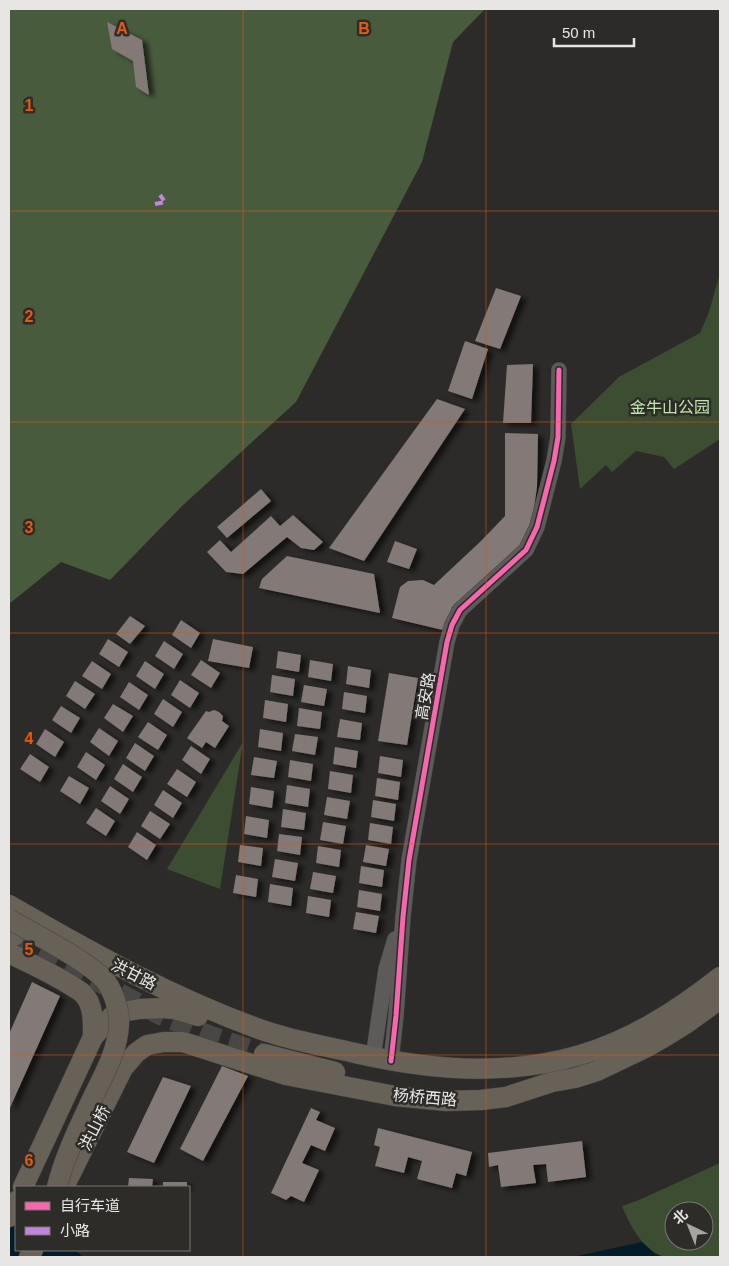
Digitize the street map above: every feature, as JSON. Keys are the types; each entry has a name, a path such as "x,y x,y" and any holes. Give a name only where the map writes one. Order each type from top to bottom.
{"main road":[{"name":"洪甘路","path":"9,906 101,958 156,986 210,1010 264,1030"},
{"path":"10,935 43,969 85,995 89,1004 93,1037"},
{"path":"10,935 55,944 104,978 117,1006 120,1022 112,1058 76,1135 57,1186"},
{"path":"69,984 89,988 100,977 103,967 101,958"},
{"name":"杨桥西路","path":"264,1030 288,1038 382,1059 446,1068 466,1070 527,1066 579,1056 607,1046 648,1026 685,1003 720,977"},
{"name":"杨桥西路","path":"123,1068 136,1053 148,1045 164,1042 183,1042 286,1075 395,1096 446,1101 482,1100 506,1097 552,1082 575,1078 597,1071 647,1047 687,1023 720,999"},
{"path":"23,1186 93,1037 115,1013 140,1009 174,1009 221,1022 264,1030"},
{"path":"264,1054 383,1083 472,1092 552,1082"},
{"name":"洪山桥","path":"64,1186 123,1068"},
{"path":"9,1217 15,1203"}],"street":[{"name":"高安路","path":"382,1059 396,1016 409,860 447,642 452,625 460,610 526,550 537,527 554,461 558,437 559,370"}],"green space":[{"path":"9,9 485,9 453,42 422,162 296,402 182,506 110,580 61,562 9,604"},
{"name":"金牛山公园","path":"720,273 720,439 674,469 664,457 636,451 612,472 606,465 580,489 571,424 619,377 700,333 709,312"},
{"path":"243,742 220,889 167,869"},
{"path":"720,1163 720,1257 664,1257 656,1253 643,1243 629,1222 622,1206"}],"water":[{"path":"9,1218 15,1221 15,1251 76,1251 83,1257 9,1257"},
{"path":"642,1242 655,1254 664,1257 572,1257"}],"building":[{"path":"107,22 142,40 149,95 136,87 133,61 112,49"},
{"path":"496,288 521,296 500,349 475,341"},
{"path":"465,341 488,349 472,399 448,391"},
{"path":"533,364 531,423 503,423 507,365"},
{"path":"437,399 465,409 364,561 329,548"},
{"path":"505,433 538,434 537,487 530,536 502,564 452,607 447,631 392,618 400,587 408,581 423,580 434,585 505,516"},
{"path":"261,489 271,501 227,538 217,527"},
{"path":"293,515 323,542 314,550 301,548 287,537 243,574 226,572 207,552 220,540 231,552 271,516 280,526"},
{"path":"395,541 417,549 409,569 387,562"},
{"path":"287,556 374,574 380,613 259,588 262,579"},
{"path":"130,616 145,626 130,644 116,634"},
{"path":"181,620 200,633 191,648 172,635"},
{"path":"108,639 128,652 119,667 99,654"},
{"path":"213,639 253,647 249,668 208,661"},
{"path":"164,641 183,654 174,669 155,656"},
{"path":"278,651 301,655 299,672 276,668"},
{"path":"201,660 220,673 211,688 191,675"},
{"path":"310,660 333,664 331,681 308,677"},
{"path":"92,661 111,674 102,689 82,676"},
{"path":"145,661 164,674 155,689 136,676"},
{"path":"348,666 371,670 369,688 346,684"},
{"path":"389,673 418,678 407,745 378,741"},
{"path":"272,675 295,679 293,696 270,692"},
{"path":"180,680 199,693 190,708 171,695"},
{"path":"75,681 95,694 85,709 66,696"},
{"path":"129,682 148,695 139,710 120,697"},
{"path":"304,685 327,689 324,706 301,702"},
{"path":"344,692 367,696 365,713 342,709"},
{"path":"163,699 182,712 173,727 154,714"},
{"path":"265,700 288,704 286,722 263,718"},
{"path":"113,704 133,716 123,732 104,718"},
{"path":"61,706 80,718 71,733 52,720"},
{"path":"299,708 322,712 320,729 297,726"},
{"path":"214,710 223,716 222,721 229,726 215,748 206,742 202,748 187,738 206,711"},
{"path":"340,719 362,723 360,740 337,737"},
{"path":"148,722 167,735 158,750 138,737"},
{"path":"99,728 118,741 109,756 90,742"},
{"path":"45,729 64,742 55,757 36,744"},
{"path":"260,729 283,733 281,751 258,747"},
{"path":"295,734 318,737 315,755 292,751"},
{"path":"135,743 154,756 145,771 126,758"},
{"path":"191,746 210,759 201,774 182,760"},
{"path":"335,747 358,751 356,768 333,764"},
{"path":"86,752 105,765 96,780 77,767"},
{"path":"30,754 49,767 40,782 20,769"},
{"path":"380,756 403,760 401,777 378,773"},
{"path":"254,757 277,761 274,778 251,775"},
{"path":"290,760 313,764 311,781 288,777"},
{"path":"123,764 142,777 133,792 114,779"},
{"path":"177,769 196,782 187,797 167,784"},
{"path":"330,771 353,775 351,793 328,789"},
{"path":"69,776 89,788 80,804 60,791"},
{"path":"377,778 400,782 398,800 375,796"},
{"path":"287,785 310,789 308,807 285,803"},
{"path":"110,786 129,799 120,814 101,801"},
{"path":"251,787 274,791 272,808 249,804"},
{"path":"163,790 182,803 173,818 154,805"},
{"path":"327,797 350,801 347,819 324,815"},
{"path":"373,800 396,804 394,821 371,817"},
{"path":"96,808 115,821 106,836 86,823"},
{"path":"283,809 306,813 304,830 281,827"},
{"path":"150,811 170,824 160,839 141,826"},
{"path":"246,816 269,820 267,838 244,834"},
{"path":"323,822 346,826 343,844 320,840"},
{"path":"370,823 393,827 391,844 368,840"},
{"path":"137,832 156,845 147,860 128,847"},
{"path":"279,834 302,837 300,855 277,851"},
{"path":"240,845 263,848 261,866 238,862"},
{"path":"366,845 389,849 386,866 363,862"},
{"path":"318,846 341,850 339,867 316,863"},
{"path":"275,859 298,863 295,881 272,877"},
{"path":"361,866 384,870 382,887 359,883"},
{"path":"313,872 336,876 333,893 310,889"},
{"path":"236,875 258,879 256,897 233,893"},
{"path":"270,884 293,888 291,906 268,902"},
{"path":"359,890 382,894 380,911 357,907"},
{"path":"308,896 331,900 329,917 306,913"},
{"path":"356,912 379,916 376,933 353,929"},
{"path":"32,982 60,996 9,1110 9,1034"},
{"path":"222,1066 248,1076 203,1161 180,1149"},
{"path":"163,1077 191,1086 154,1163 127,1152"},
{"path":"311,1108 320,1112 316,1120 335,1128 325,1151 311,1145 302,1163 319,1170 304,1202 291,1196 286,1200 271,1193"},
{"path":"378,1128 472,1152 466,1176 456,1173 452,1188 417,1179 422,1161 408,1157 404,1173 375,1166 380,1147 374,1145"},
{"path":"582,1141 586,1177 548,1182 546,1164 533,1165 536,1183 501,1187 498,1165 489,1167 488,1153"},
{"path":"129,1178 153,1179 152,1186 128,1186"},
{"path":"163,1182 187,1182 187,1186 163,1186"}],"tunnel":[{"path":"14,936 160,1015 211,1036 264,1054"}],"marked path":[{"path":"155,204 165,202 160,195"}],"cycle path":[{"path":"391,1061 409,860 447,642 452,625 460,610 526,550 537,527 554,461 558,437 559,370"}]}
